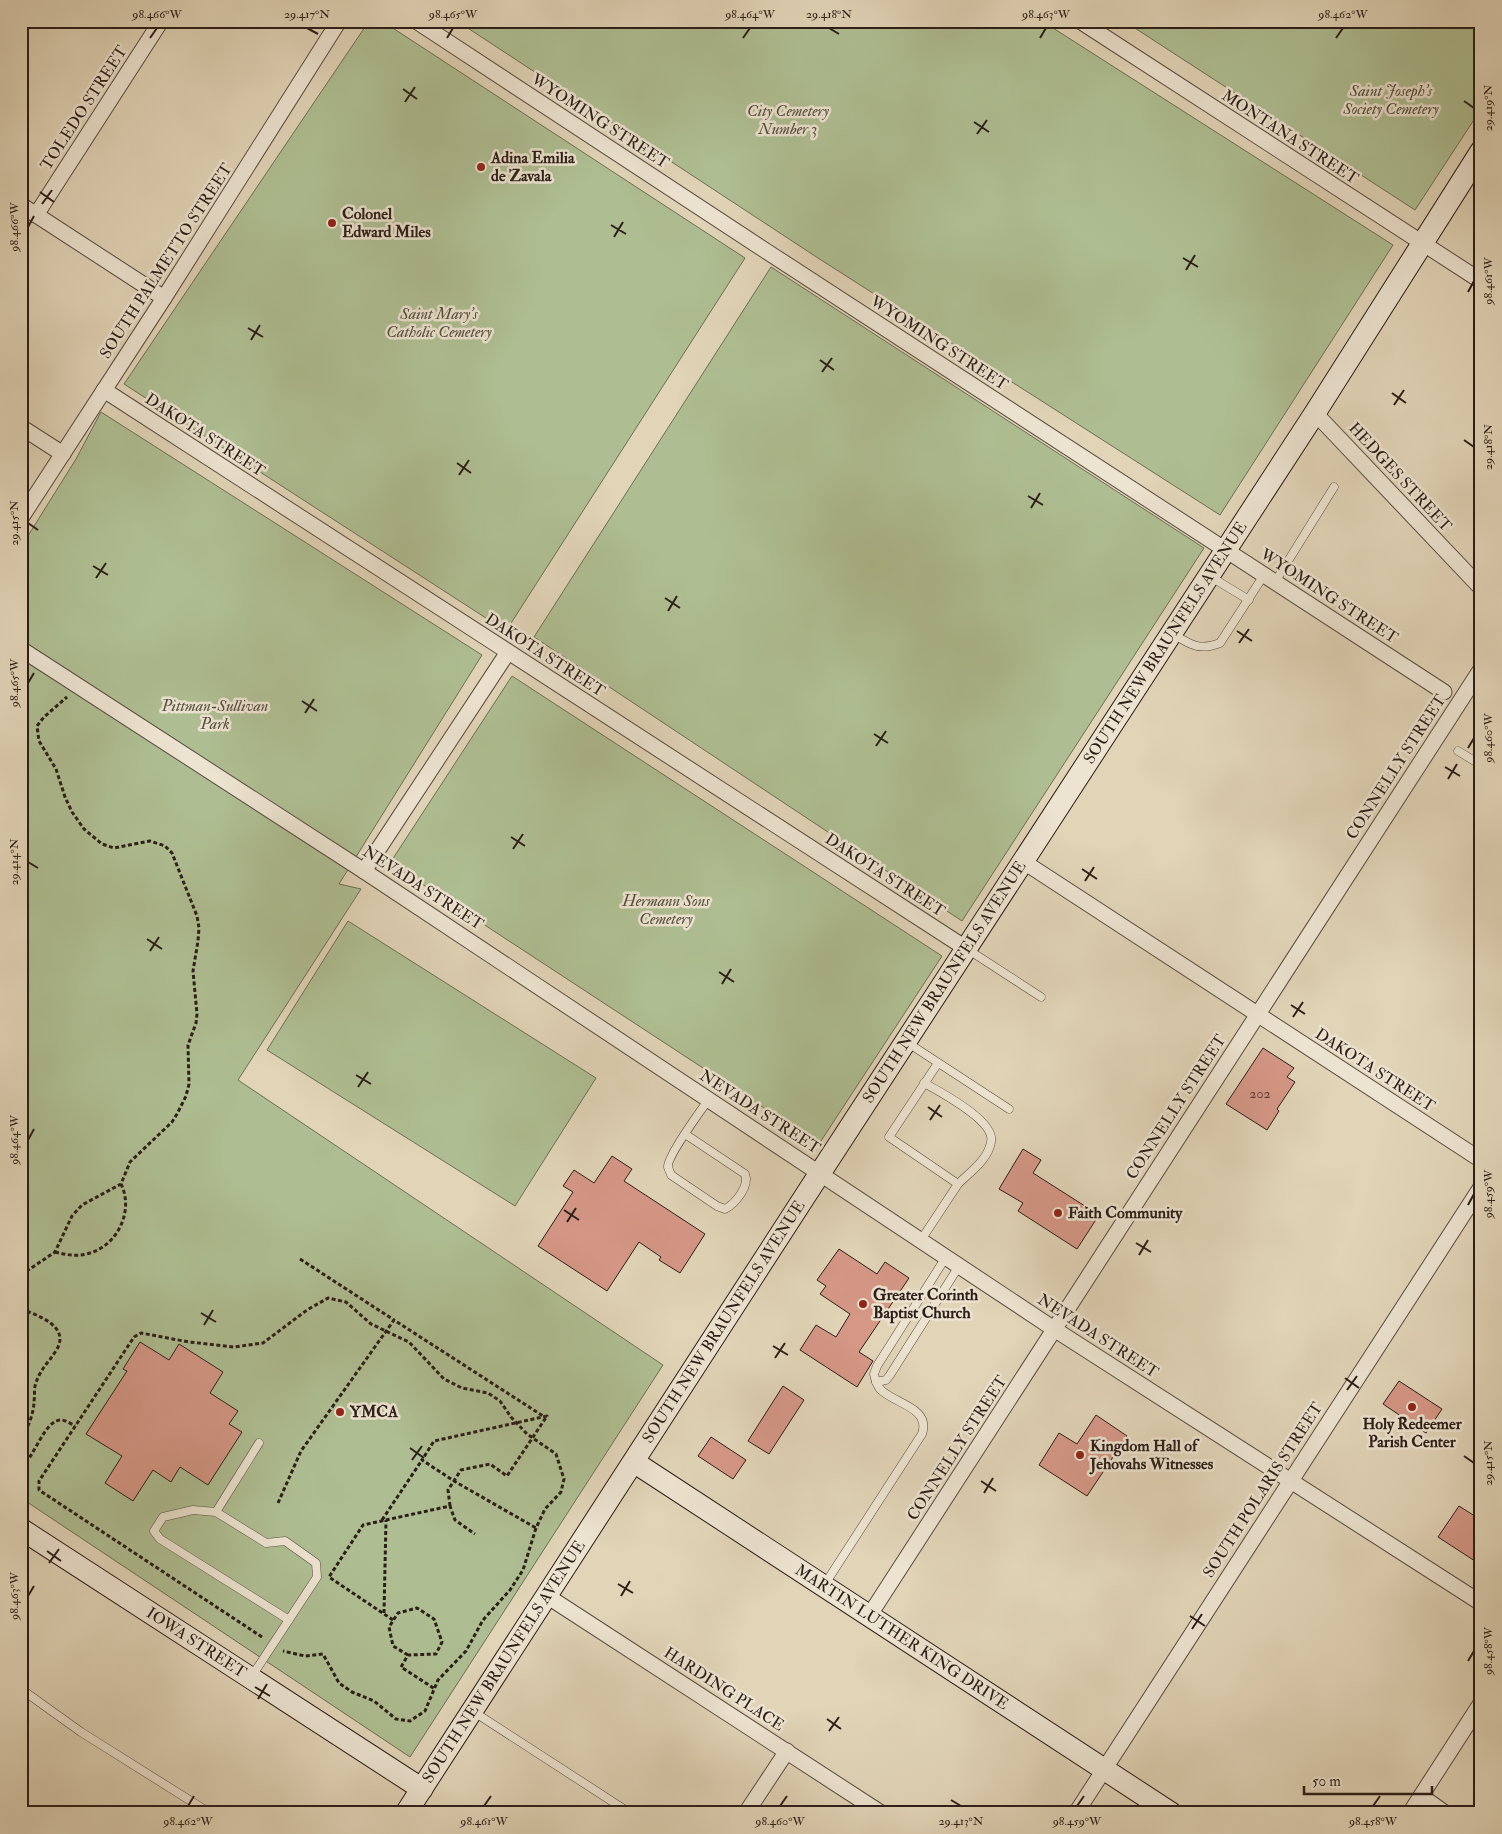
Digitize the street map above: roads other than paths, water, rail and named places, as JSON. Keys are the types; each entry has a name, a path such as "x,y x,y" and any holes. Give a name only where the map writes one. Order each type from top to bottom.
{"main road":[{"name":"SOUTH NEW BRAUNFELS AVENUE","path":"406,1813 820,1172 1024,862 1315,413 1481,151"},
{"name":"MARTIN LUTHER KING DRIVE","path":"634,1462 1171,1813"},
{"name":"IOWA STREET","path":"21,1529 422,1789"}],"street":[{"name":"TOLEDO STREET","path":"36,214 161,21"},
{"name":"SOUTH PALMETTO STREET","path":"21,518 164,298 339,21"},
{"name":"WYOMING STREET","path":"416,21 1444,692"},
{"name":"MONTANA STREET","path":"1080,21 1481,281"},
{"path":"21,205 164,298"},
{"name":"DAKOTA STREET","path":"104,390 967,949"},
{"name":"HEDGES STREET","path":"1315,413 1481,588"},
{"path":"21,427 63,454"},
{"name":"NEVADA STREET","path":"21,649 364,871 1054,1329 1481,1603"},
{"path":"364,871 508,652"},
{"name":"CONNELLY STREET","path":"869,1616 1481,669"},
{"name":"DAKOTA STREET","path":"1024,862 1481,1160"},
{"name":"SOUTH POLARIS STREET","path":"1076,1813 1289,1481 1481,1187"},
{"name":"HARDING PLACE","path":"547,1596 881,1813"},
{"path":"1410,1813 1481,1703"},
{"path":"746,1813 786,1751"},
{"path":"1421,1796 1445,1813"}],"lane":[{"path":"1172,634 1194,647 1205,647 1220,643 1249,600 1269,578 1334,487"},
{"path":"1209,576 1249,600"},
{"path":"1458,752 1481,766"},
{"path":"967,949 1041,997"},
{"path":"906,1042 1009,1108"},
{"path":"938,1062 889,1137 958,1184"},
{"path":"921,1240 958,1184 980,1163 988,1152 992,1140 988,1128 979,1119 924,1083"},
{"path":"686,1134 745,1174 746,1183 732,1205 725,1209 717,1206 671,1175 668,1168 669,1158 709,1099"},
{"path":"824,1586 922,1434 925,1426 919,1414 880,1389 874,1374 877,1366 946,1257"},
{"path":"876,1382 886,1380 890,1375 960,1266"},
{"path":"216,1512 259,1443"},
{"path":"251,1678 289,1620 317,1577 316,1563 285,1541 266,1543 216,1512 193,1510 163,1517 154,1531 160,1539 289,1620"},
{"path":"21,1689 81,1732 210,1813"},
{"path":"472,1711 630,1813"}],"place":[{"name":"Adina Emilia de Zavala","path":"481,167"},
{"name":"Colonel Edward Miles","path":"332,223"},
{"name":"Faith Community","path":"1058,1213"},
{"name":"Greater Corinth Baptist Church","path":"863,1304"},
{"name":"Holy Redeemer Parish Center","path":"1412,1407"},
{"name":"YMCA","path":"340,1412"},
{"name":"Kingdom Hall of Jehovahs Witnesses","path":"1080,1455"}],"park label":[{"name":"Saint Joseph's Society Cemetery","path":"1391,100"},
{"name":"City Cemetery Number 3","path":"788,120"},
{"name":"Saint Mary's Catholic Cemetery","path":"439,323"},
{"name":"Pittman-Sullivan Park","path":"215,715"},
{"name":"Hermann Sons Cemetery","path":"666,910"}]}
